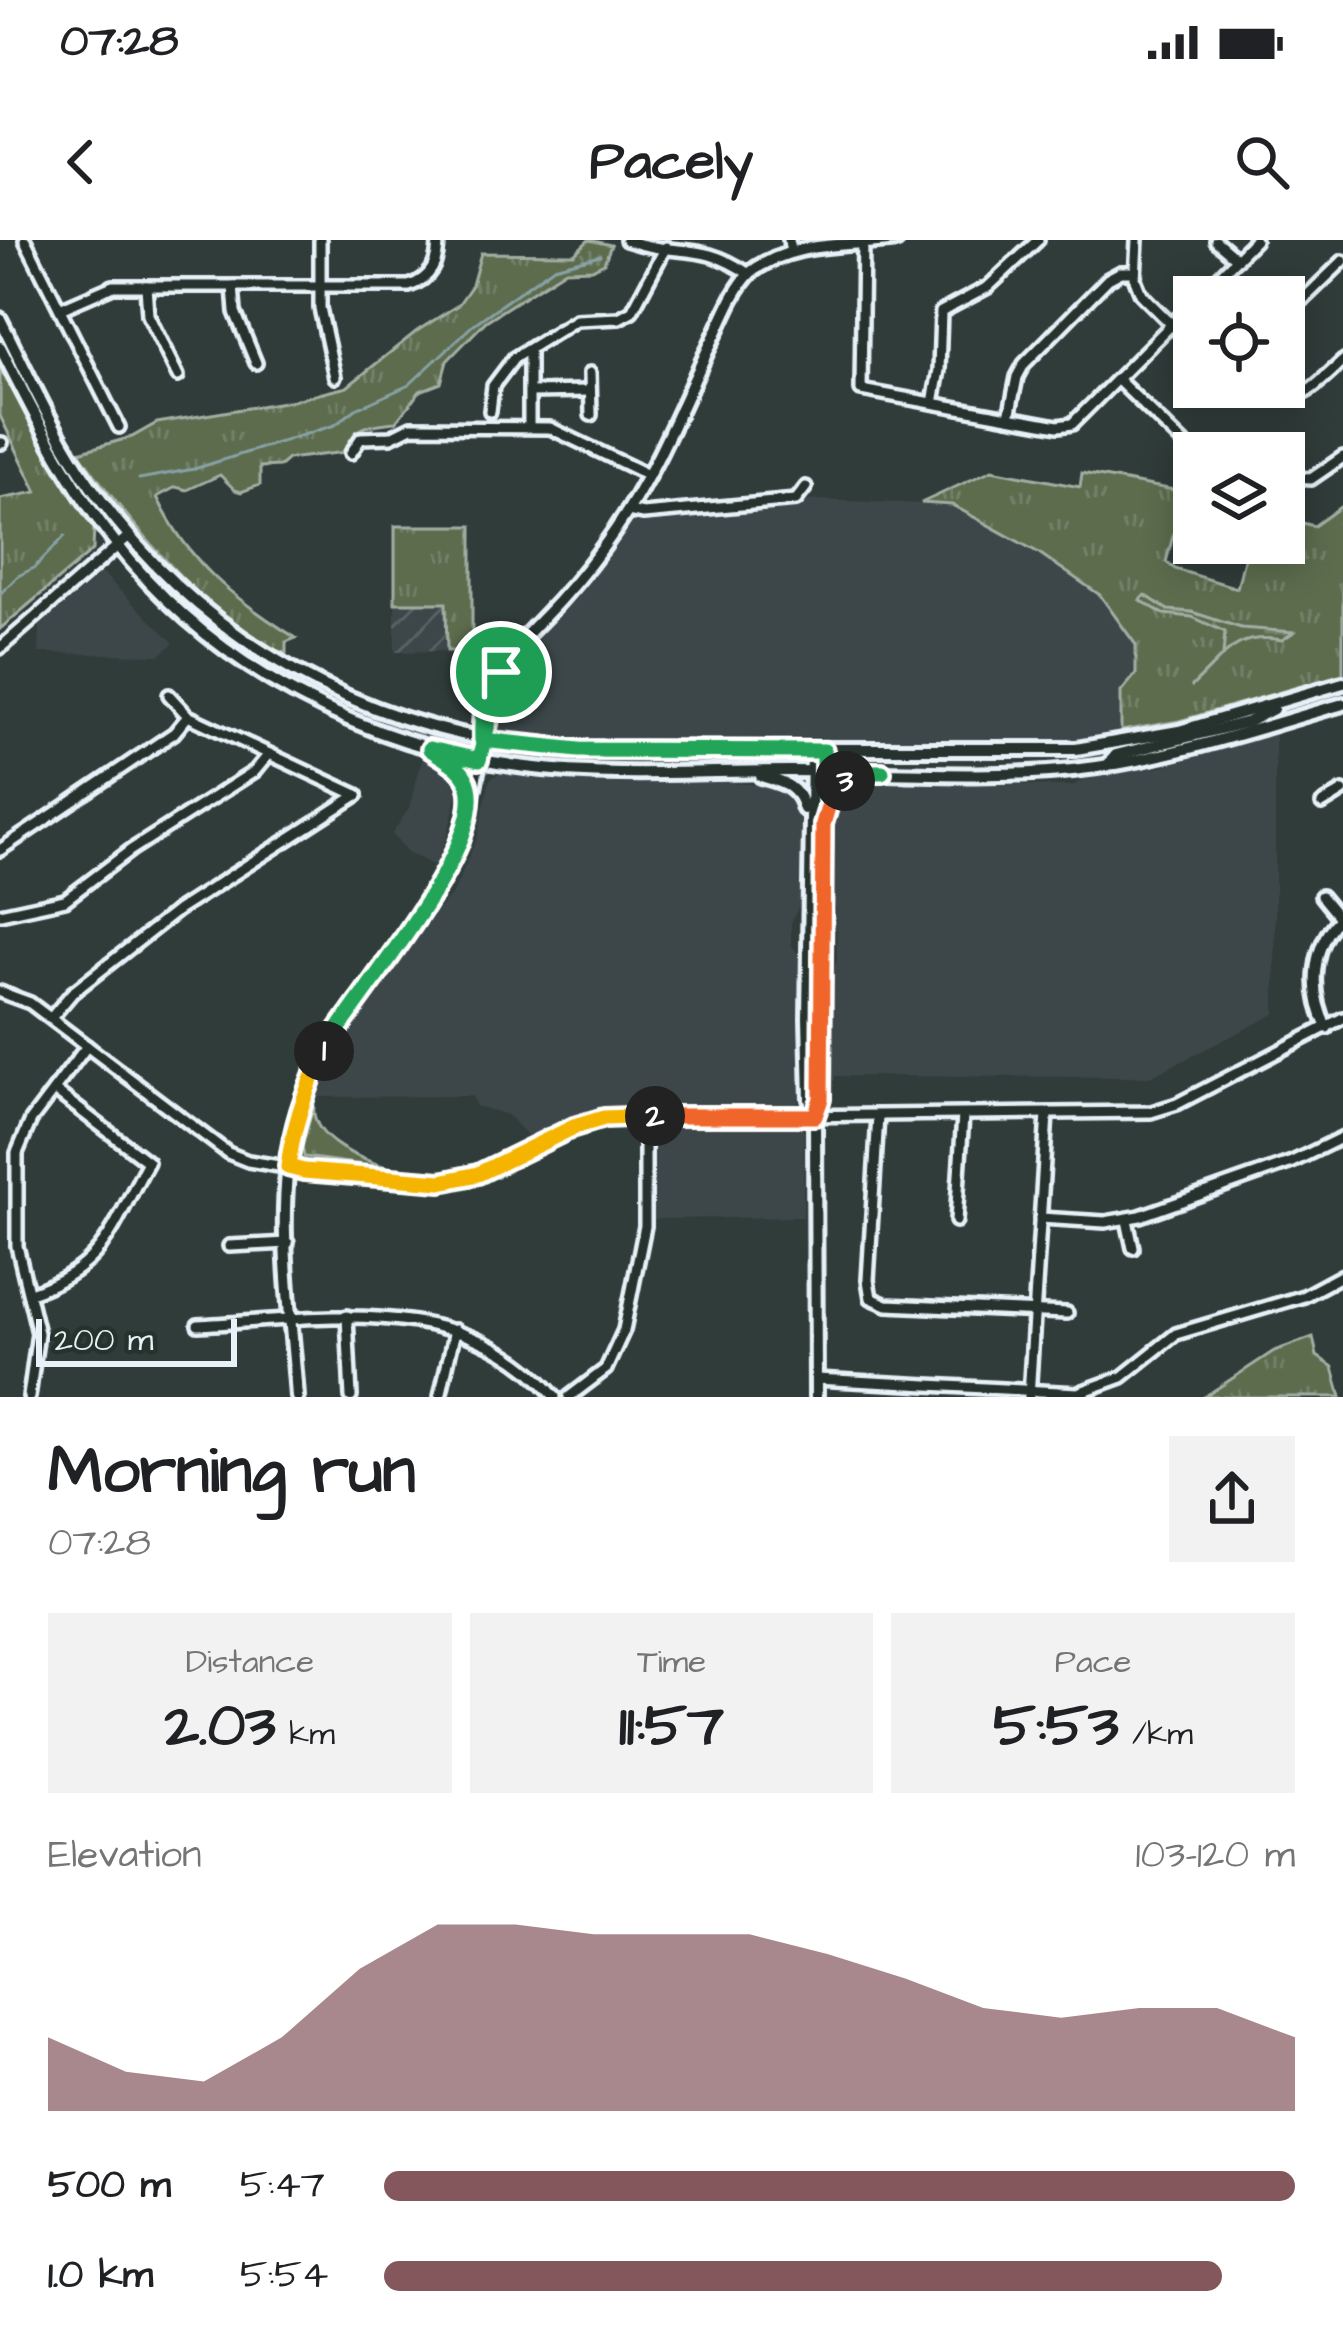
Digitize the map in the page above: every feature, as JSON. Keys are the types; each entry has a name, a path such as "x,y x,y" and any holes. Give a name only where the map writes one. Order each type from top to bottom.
{"main road":[{"path":"297,1397 288,1167 301,1105 323,1054 441,879 470,803 491,684 628,511 749,274 790,243 897,240"},
{"path":"0,319 71,457 129,536 196,604 281,666 391,716 482,740 579,750 1051,751 1159,736 1343,683"},
{"path":"0,347 60,463 117,546 191,618 266,676 352,722 430,749 556,770 882,772"},
{"path":"1107,766 1122,754 1248,722 1292,698"},
{"path":"823,824 841,783 865,772 1034,772 1107,766 1180,751 1343,704"},
{"path":"430,749 462,772 470,803"},
{"path":"816,1397 808,836 818,751"},
{"path":"743,771 794,788 803,803 808,836"},
{"path":"815,1116 821,1099 823,824 817,771"}],"street":[{"path":"26,240 119,427"},
{"path":"320,240 320,288 335,377"},
{"path":"61,309 104,288 394,288 416,284 430,273 438,240"},
{"path":"626,240 666,248 710,249 749,274"},
{"path":"933,403 940,312 988,287 1038,240"},
{"path":"863,241 861,389 1058,426 1072,424 1171,325 1141,294 1135,272 1137,240"},
{"path":"1220,276 1255,240"},
{"path":"1216,241 1237,259"},
{"path":"490,411 498,377 514,358 576,320 619,318 632,311 666,248"},
{"path":"1305,298 1343,261"},
{"path":"1009,417 1016,376 1024,364 1108,279 1135,272"},
{"path":"146,286 148,315 178,376"},
{"path":"233,286 235,312 256,363"},
{"path":"529,350 529,427"},
{"path":"1305,393 1343,361"},
{"path":"590,373 590,415"},
{"path":"1118,380 1173,433"},
{"path":"530,392 590,391"},
{"path":"351,453 361,437 391,437 411,427 550,428 648,475"},
{"path":"1305,479 1343,458"},
{"path":"628,511 643,514 796,500 806,487"},
{"path":"0,648 129,536"},
{"path":"51,1018 72,993 178,910 358,795 188,716 169,695"},
{"path":"0,850 174,733 188,716"},
{"path":"0,914 65,900 131,850 255,771 268,754"},
{"path":"1322,804 1343,791"},
{"path":"1321,896 1341,916 1324,936 1317,961 1317,1004 1327,1028"},
{"path":"0,992 31,1003 228,1153 288,1167 441,1182 478,1174 574,1127 604,1118 1137,1114 1165,1109 1343,1018"},
{"path":"29,1397 38,1333 16,1246 15,1165 25,1130 88,1046"},
{"path":"30,1294 70,1278 97,1253 148,1162 53,1090"},
{"path":"1029,1395 1047,1114"},
{"path":"956,1221 963,1115"},
{"path":"569,1397 607,1369 625,1330 645,1226 645,1116"},
{"path":"878,1116 868,1280 871,1298 887,1305 1066,1313"},
{"path":"1040,1218 1127,1220 1292,1162 1343,1137"},
{"path":"1127,1220 1133,1248"},
{"path":"229,1246 288,1243"},
{"path":"816,1379 1029,1395 1100,1393 1176,1334 1304,1296 1343,1275"},
{"path":"347,1316 351,1397"},
{"path":"198,1325 393,1317 454,1330 513,1360 555,1397"},
{"path":"440,1397 454,1330"},
{"path":"868,1382 868,1397"}],"shaded area":[{"path":"818,500 952,505 1039,553 1101,595 1132,637 1138,654 1136,674 1121,692 1121,733 1087,741 1025,744 893,740 668,743 521,735 498,729 499,706 516,664 589,581 635,519"},
{"path":"102,573 174,643 160,655 39,653 40,626"},
{"path":"395,603 446,603 447,651 395,652"},
{"path":"1275,734 1275,1014 1150,1077 829,1076 831,978 837,958 836,908 831,894 832,808 840,790 856,782 1073,786 1085,778 1161,767"},
{"path":"422,760 452,769 461,780 447,837 434,866 407,852 392,834 409,808"},
{"path":"500,773 619,784 694,780 787,787 800,814 800,904 791,922 791,945 800,965 800,1099 795,1106 614,1106 578,1114 529,1137 508,1115 476,1106 472,1096 317,1097 345,1040 453,893 477,838 490,779"},
{"path":"658,1124 799,1124 804,1132 803,1217 654,1219 653,1129"}],"green space":[{"path":"589,240 611,245 604,263 592,269 566,270 486,321 447,361 441,383 420,391 396,422 358,431 346,452 260,467 260,485 241,492 220,475 157,497 184,542 215,578 296,638 286,642 286,653 260,642 202,597 143,535 79,452 132,437 157,423 347,387 458,305 472,285 481,253 574,254"},
{"path":"0,369 94,527 93,550 0,629 0,499 37,492 0,416"},
{"path":"992,470 1080,487 1082,473 1173,490 1173,536 1166,562 1237,588 1243,564 1305,564 1305,524 1314,526 1343,505 1343,674 1179,721 1121,731 1121,692 1136,674 1136,645 1100,595 1039,553 952,505 921,503"},
{"path":"395,526 472,526 472,651 447,651 446,603 395,603"},
{"path":"1145,595 1168,610 1192,612 1241,628 1294,632 1282,640 1240,643 1191,687 1223,655 1225,632 1192,617 1164,614 1140,600"},
{"path":"314,1104 320,1129 329,1139 354,1155 393,1169 304,1157 302,1147"},
{"path":"1313,1337 1317,1356 1333,1367 1341,1397 1204,1397 1274,1351"}],"waterway":[{"path":"139,479 194,469 335,425 356,409 409,385 474,324 554,267 600,255"},
{"path":"0,594 65,536"}],"route":[{"path":"501,672 491,684 483,710 482,740 579,750 824,751 824,771 882,772 865,772 841,783 823,824 821,1099 815,1116 604,1118 574,1127 478,1174 441,1182 288,1167 301,1105 323,1054 434,891 462,830 470,803 467,779 430,749 479,760 482,740 500,686 501,672"}]}
